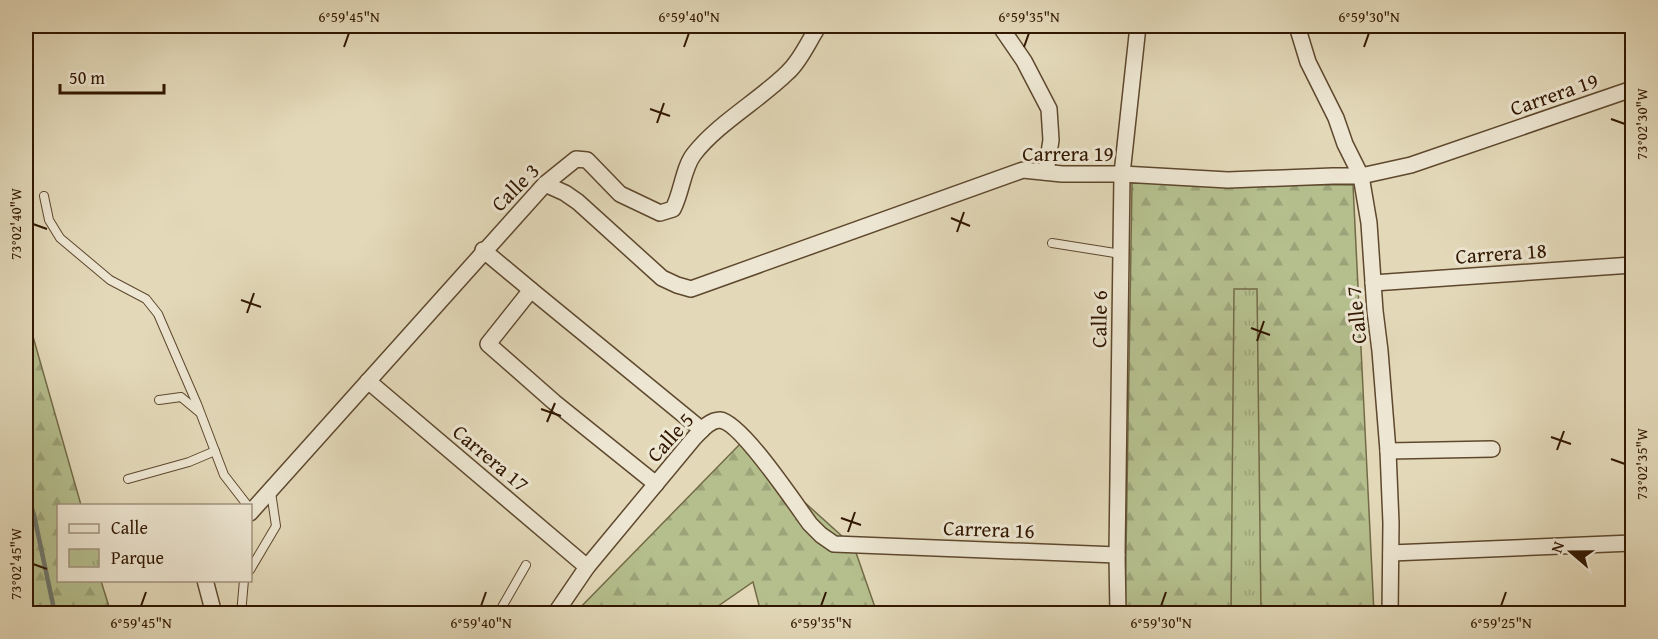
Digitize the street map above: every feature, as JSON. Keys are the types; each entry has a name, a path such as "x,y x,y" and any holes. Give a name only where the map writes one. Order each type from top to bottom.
{"street":[{"name":"Calle 3","path":"252,508 271,490 483,250 545,184 576,159 587,160 620,194 660,213 673,209 680,197 685,174 693,155 711,136 790,71 816,30 815,26"},
{"path":"1000,26 1024,61 1049,109 1051,140 1046,172"},
{"name":"Calle 6","path":"1118,614 1122,174 1138,26"},
{"name":"Calle 7","path":"1297,26 1308,62 1361,176 1369,223 1388,451 1390,614"},
{"name":"Carrera 19","path":"545,184 578,202 662,278 691,288 1023,170 1062,174 1122,174 1228,180 1361,176 1410,165 1632,89"},
{"path":"483,250 702,430"},
{"name":"Carrera 18","path":"1373,283 1632,265"},
{"path":"531,290 488,344 554,402 656,484"},
{"name":"Carrera 17","path":"368,381 587,567"},
{"name":"Calle 5","path":"555,614 587,567 656,484 702,430 717,420 725,421 733,426 752,447 810,524 821,535 834,544 859,546"},
{"path":"1388,451 1492,449"},
{"path":"1391,554 1632,543"},
{"name":"Carrera 16","path":"859,546 1117,555"},
{"path":"206,582 214,614"}],"lane":[{"path":"44,196 49,220 60,238 110,280 146,298 158,314 224,475 246,504"},
{"path":"1052,243 1121,254"},
{"path":"159,400 181,397 200,412"},
{"path":"128,478 189,462 215,451"},
{"path":"252,567 276,526 271,490"},
{"path":"498,614 526,565"},
{"path":"241,614 244,582"}],"green space":[{"path":"1132,183 1353,185 1374,613 1125,614"},
{"path":"1234,289 1257,289 1261,613 1231,613"},
{"path":"26,312 81,504 57,504 57,582 101,582 111,613 26,613"},
{"path":"740,444 854,547 877,613 761,613 753,582 708,613 574,614"}],"waterway":[{"path":"26,491 34,515 55,614"}]}
